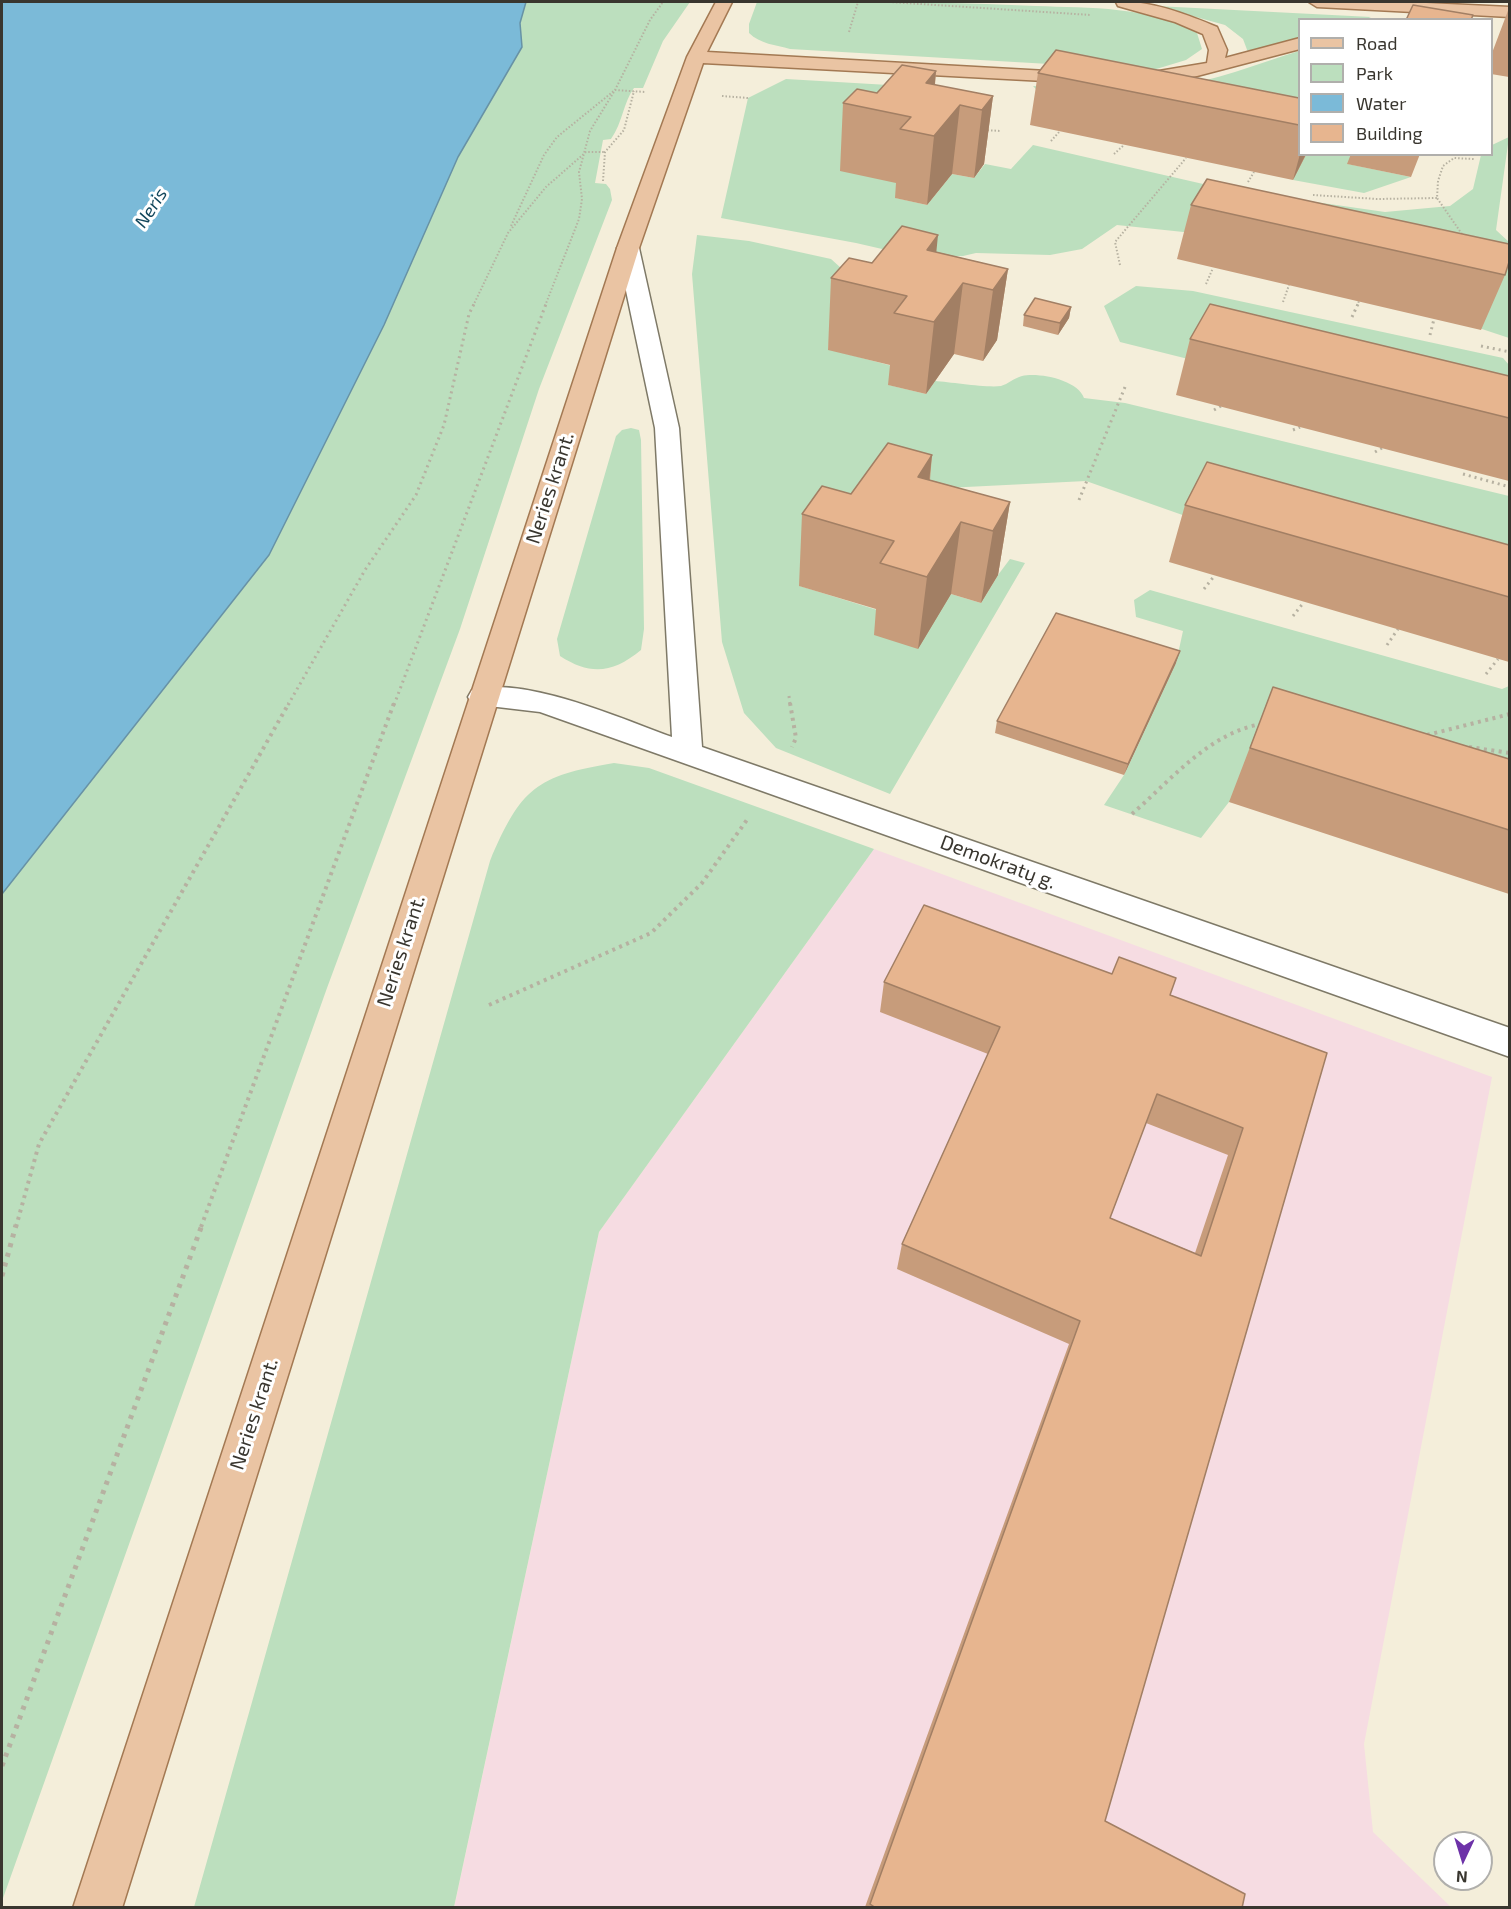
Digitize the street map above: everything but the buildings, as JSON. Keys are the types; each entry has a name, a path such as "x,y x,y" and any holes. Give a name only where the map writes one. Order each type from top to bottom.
{"main road":[{"name":"Neries krant.","path":"97,1908 482,697 628,248 696,57 724,2"},
{"path":"1124,2 1181,18 1211,31 1218,50 1215,66"},
{"path":"1317,2 1509,12"},
{"path":"1396,18 1434,8"},
{"path":"696,57 1112,80 1158,79 1298,43"}],"street":[{"path":"628,248 667,428 688,752"},
{"name":"Demokratų g.","path":"482,697 542,702 775,782 1509,1043"}],"path":[{"path":"2,1766 448,558 579,219 582,199 579,171 590,131 615,90 650,20 663,2"},
{"path":"848,36 858,2"},
{"path":"889,2 1099,16"},
{"path":"2,1276 39,1144 360,581 416,495 444,425 469,314 544,155 557,137 615,90"},
{"path":"603,181 606,152 624,130 634,91"},
{"path":"979,129 1001,131"},
{"path":"1051,141 1060,131"},
{"path":"1114,154 1124,145"},
{"path":"508,233 546,187 586,152 606,152"},
{"path":"1120,265 1115,242 1186,158"},
{"path":"1467,240 1457,230 1437,198 1438,181 1443,166 1454,158 1473,159"},
{"path":"1248,182 1254,172"},
{"path":"1313,195 1377,199 1437,198"},
{"path":"1206,284 1213,268"},
{"path":"1283,302 1288,285"},
{"path":"1352,317 1359,301"},
{"path":"1430,335 1434,319"},
{"path":"1481,346 1509,352"},
{"path":"1079,500 1125,387"},
{"path":"1214,410 1221,406"},
{"path":"1293,430 1300,426"},
{"path":"1375,452 1382,448"},
{"path":"1472,471 1462,474 1509,487"},
{"path":"1204,589 1215,575"},
{"path":"1293,616 1304,602"},
{"path":"1387,645 1398,629"},
{"path":"1486,674 1498,659"},
{"path":"489,1005 651,933 702,883 775,782 796,738 789,696"},
{"path":"1424,736 1509,714"},
{"path":"1132,814 1223,736 1252,724 1273,725"},
{"path":"1467,747 1509,753"}],"shaded area":[{"path":"874,849 1492,1077 1364,1744 1373,1832 1451,1907 454,1908 599,1232"}],"green space":[{"path":"526,2 690,2 663,41 643,88 634,88 630,94 611,139 603,140 595,183 606,184 610,189 612,200 539,389 460,629 327,988 2,1901 2,894 269,555 458,157 522,47 520,23"},
{"path":"757,2 966,3 1119,10 1179,24 1197,33 1202,49 1186,60 1153,70 790,49 763,42 749,33 749,24"},
{"path":"1156,6 1371,17 1298,18 1298,39 1249,55 1243,39 1225,25"},
{"path":"1298,51 1298,154 1048,102 1033,86 1119,90 1154,89 1220,76"},
{"path":"786,79 957,89 956,119 896,198 927,205 952,174 974,178 985,164 1011,169 1033,145 1225,189 1385,212 1450,206 1473,189 1481,156 1493,156 1493,145 1509,137 1496,230 1509,242 1509,338 1193,233 1117,225 1082,249 1050,255 976,253 963,256 917,257 856,243 721,218 748,98"},
{"path":"1303,156 1352,156 1348,164 1411,177 1364,193 1293,180"},
{"path":"697,235 749,241 831,259 841,268 828,349 900,368 889,385 926,394 935,381 1001,386 1022,376 1048,376 1074,386 1084,398 1125,403 1509,496 1509,609 1191,518 1086,481 946,488 800,586 887,613 951,594 981,603 1010,559 1025,563 890,794 776,748 744,713 722,642 692,274"},
{"path":"1136,286 1193,291 1503,358 1509,365 1509,439 1120,342 1104,306"},
{"path":"631,428 639,430 641,440 644,629 641,650 631,658 611,667 592,669 582,667 560,656 557,639 616,436 622,430"},
{"path":"1150,590 1502,689 1509,686 1509,823 1229,802 1201,838 1104,805 1124,775 1176,663 1183,631 1136,617 1134,600"},
{"path":"614,763 649,768 874,849 599,1232 454,1907 194,1907 490,861 511,817 522,801 534,790 549,780 566,774"}],"water":[{"name":"Neris","path":"2,2 526,2 520,23 522,47 458,157 384,325 269,555 2,894"}]}
